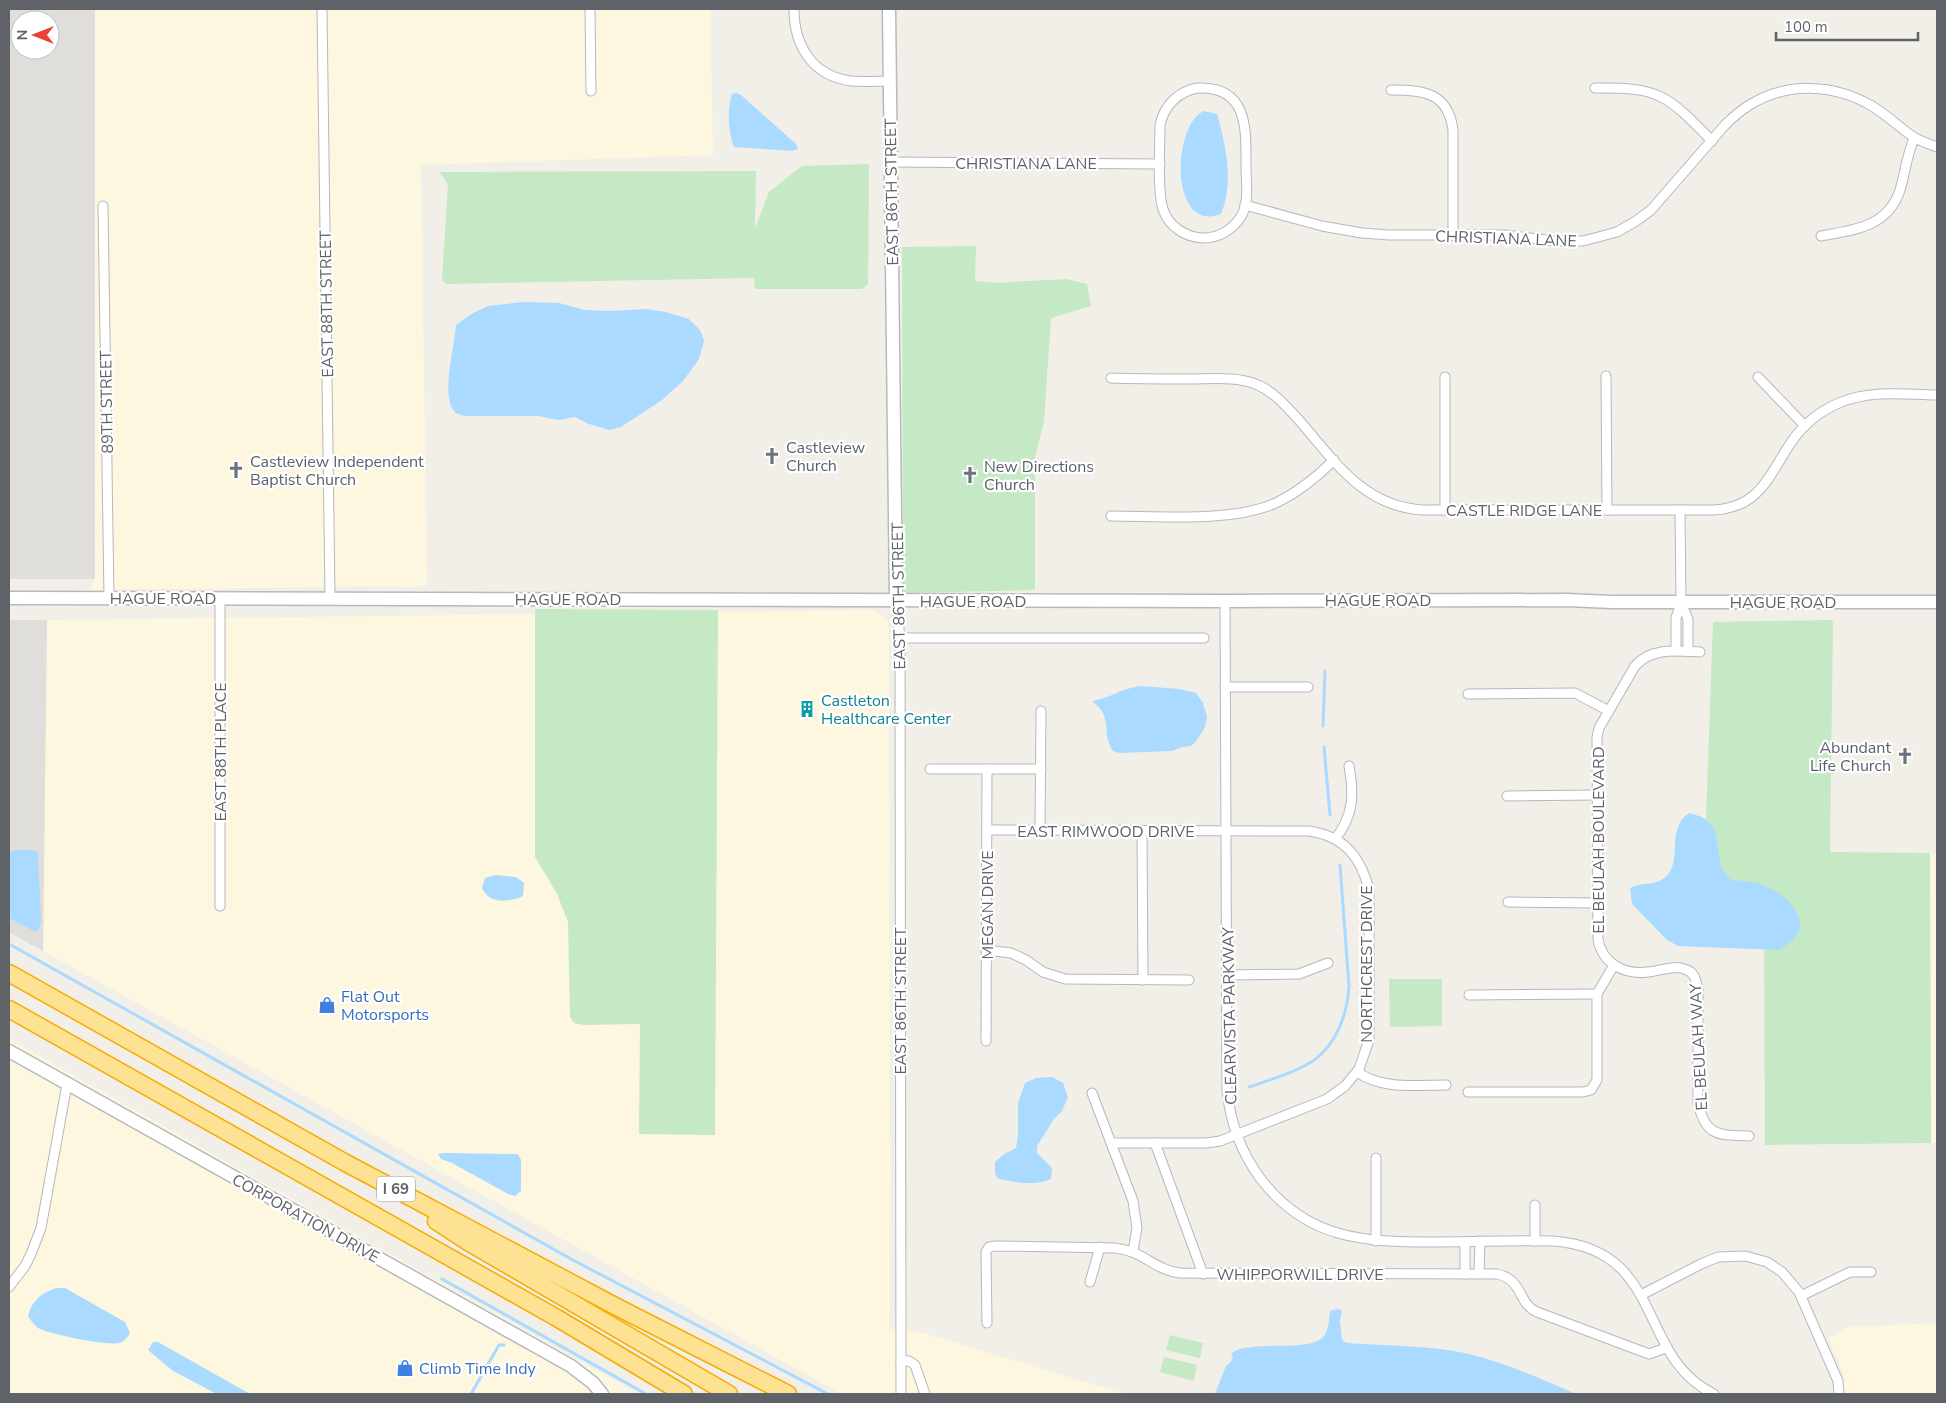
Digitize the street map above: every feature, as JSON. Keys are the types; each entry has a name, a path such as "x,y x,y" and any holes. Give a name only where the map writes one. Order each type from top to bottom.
{"highway":[{"name":"I 69","path":"9,973 344,1162 618,1307 788,1394"},
{"name":"I 69","path":"9,1009 557,1318 684,1394"},
{"path":"344,1162 468,1242 729,1394"}],"street":[{"name":"EAST 88TH STREET","path":"322,9 330,598"},
{"path":"590,9 591,92"},
{"path":"794,9 795,30 799,43 809,58 822,70 851,81 890,81"},
{"name":"EAST 86TH STREET","path":"889,9 896,601 900,638 901,1394"},
{"path":"1203,88 1220,92 1234,102 1244,117 1246,130 1245,206 1236,223 1218,235 1201,238 1184,233 1173,226 1163,211 1161,198 1160,125 1166,109 1175,99 1190,90 1203,88"},
{"path":"1595,88 1634,88 1659,95 1678,107 1712,141"},
{"name":"CHRISTIANA LANE","path":"1245,206 1348,231 1389,235 1505,234 1551,241 1574,242 1596,239 1617,232 1636,221 1657,204 1731,119 1752,103 1772,94 1806,88 1833,90 1862,100 1914,138 1937,147"},
{"path":"1391,90 1426,92 1438,99 1449,113 1453,130 1453,235"},
{"path":"1822,236 1861,229 1870,225 1889,209 1901,188 1906,161 1914,138"},
{"name":"CHRISTIANA LANE","path":"891,162 1160,164"},
{"name":"89TH STREET","path":"103,206 109,598"},
{"path":"1606,376 1607,510"},
{"path":"1445,377 1445,510"},
{"path":"1758,377 1805,426"},
{"name":"CASTLE RIDGE LANE","path":"1111,378 1232,379 1255,384 1271,392 1285,404 1360,487 1382,500 1411,509 1445,510 1723,510 1750,500 1765,485 1793,440 1805,426 1825,409 1854,398 1871,395 1937,395"},
{"path":"1111,516 1218,516 1253,511 1274,504 1294,493 1312,481 1334,460"},
{"path":"1676,651 1676,618 1681,603 1680,510"},
{"name":"HAGUE ROAD","path":"9,598 896,601 1567,600 1681,603 1937,602"},
{"name":"EAST 88TH PLACE","path":"220,598 220,906"},
{"name":"CLEARVISTA PARKWAY","path":"1224,601 1227,1094 1237,1135 1254,1170 1265,1184 1290,1208 1333,1232 1358,1238 1376,1241 1567,1242 1597,1252 1622,1270 1637,1287 1666,1348 1685,1373 1698,1385 1714,1394"},
{"path":"1681,603 1688,619 1688,651"},
{"path":"900,638 1204,638"},
{"name":"EL BEULAH BOULEVARD","path":"1614,965 1606,957 1598,943 1597,737 1609,711 1635,666 1643,658 1660,652 1700,652"},
{"path":"1225,687 1308,687"},
{"path":"1468,694 1575,693 1609,711"},
{"path":"1040,830 1041,712"},
{"path":"1335,839 1346,824 1353,798 1349,766"},
{"path":"930,769 1041,769"},
{"name":"MEGAN DRIVE","path":"986,1041 987,769"},
{"path":"1507,796 1598,795"},
{"name":"EAST RIMWOOD DRIVE","path":"987,830 1226,832"},
{"path":"1142,831 1143,980"},
{"name":"NORTHCREST DRIVE","path":"1111,1143 1210,1143 1237,1135 1327,1099 1346,1086 1363,1061 1369,1040 1369,890 1364,870 1354,854 1335,839 1322,833 1309,831 1226,832"},
{"path":"1508,902 1598,903"},
{"path":"986,950 1011,953 1043,972 1061,978 1189,980"},
{"path":"1227,975 1300,974 1328,962"},
{"path":"1468,1092 1583,1092 1593,1088 1597,1080 1597,994 1614,965"},
{"name":"EL BEULAH WAY","path":"1614,965 1635,972 1648,972 1676,967 1688,970 1695,977 1698,989 1698,1102 1701,1116 1709,1128 1720,1135 1749,1136"},
{"path":"1469,995 1597,994"},
{"name":"CORPORATION DRIVE","path":"9,1051 571,1366 586,1376 600,1392"},
{"path":"1357,1072 1368,1079 1386,1084 1446,1085"},
{"path":"9,1287 25,1266 41,1228 67,1084"},
{"path":"1092,1093 1135,1210 1137,1228 1133,1251"},
{"path":"1155,1143 1203,1274"},
{"path":"1376,1158 1376,1241"},
{"path":"1535,1205 1535,1241"},
{"path":"1465,1242 1465,1274"},
{"path":"1479,1274 1480,1242"},
{"name":"WHIPPORWILL DRIVE","path":"987,1323 986,1252 989,1247 1122,1248 1133,1251 1166,1270 1180,1274 1497,1274 1509,1278 1520,1289 1527,1304 1538,1312 1649,1354 1666,1348"},
{"path":"1090,1282 1100,1248"},
{"path":"1641,1295 1706,1261 1722,1256 1736,1255 1762,1261 1778,1269 1788,1278 1801,1296 1838,1381 1839,1394"},
{"path":"1801,1296 1850,1272 1871,1272"},
{"path":"901,1361 909,1361 915,1365 925,1394"}],"shaded area":[{"path":"9,9 95,9 95,579 9,579"},
{"path":"95,9 710,9 713,155 421,165 427,586 91,590 95,579"},
{"path":"875,610 889,622 890,1329 920,1332 1125,1394 842,1394 43,951 47,620"},
{"path":"9,620 47,620 43,951 9,932"},
{"path":"1930,853 1937,853 1937,1143 1931,1143"},
{"path":"9,1039 638,1394 9,1394"},
{"path":"1937,1323 1937,1394 1844,1394 1843,1373 1828,1338 1850,1327"}],"green space":[{"path":"869,164 868,284 862,289 755,289 754,278 446,284 442,280 448,185 440,172 756,171 755,229 769,192 802,166"},
{"path":"976,246 975,281 996,283 1067,279 1087,284 1091,306 1051,318 1044,421 1035,457 1035,590 903,593 902,247"},
{"path":"535,609 718,610 715,1135 639,1134 640,1024 584,1025 574,1023 570,1017 568,922 557,894 535,857"},
{"path":"1831,620 1833,622 1830,852 1930,853 1931,1143 1765,1145 1764,943 1704,877 1713,622"},
{"path":"1389,979 1442,979 1442,1026 1390,1027"},
{"path":"1170,1335 1203,1343 1200,1358 1166,1350"},
{"path":"1164,1357 1197,1365 1194,1381 1160,1372"}],"water":[{"path":"732,94 741,95 796,144 798,149 792,151 734,147 729,128 729,113"},
{"path":"1204,111 1217,114 1226,151 1228,177 1225,202 1221,214 1204,216 1192,208 1185,194 1181,176 1181,155 1186,136 1193,121"},
{"path":"524,302 559,303 585,310 647,309 666,312 689,319 700,330 704,341 699,359 683,381 662,400 621,427 609,430 589,424 575,417 559,420 538,416 466,416 457,414 451,405 448,384 456,325 473,313 488,306"},
{"path":"1140,686 1180,689 1196,693 1203,703 1207,717 1205,727 1191,746 1172,751 1119,753 1113,751 1107,737 1103,714 1092,701"},
{"path":"1689,813 1708,821 1713,827 1716,833 1722,868 1732,880 1748,881 1770,888 1795,909 1800,924 1799,931 1795,937 1779,950 1678,946 1667,940 1632,904 1630,888 1659,881 1669,873 1673,865 1677,828"},
{"path":"18,850 38,852 41,922 38,931 32,930 9,918 9,852"},
{"path":"496,875 516,877 524,883 523,896 506,901 495,900 490,897 482,888 485,878"},
{"path":"1052,1077 1063,1083 1068,1097 1062,1111 1054,1119 1037,1146 1037,1153 1052,1168 1051,1179 1024,1183 997,1178 995,1162 1004,1154 1016,1148 1018,1103 1025,1083 1036,1078"},
{"path":"438,1154 518,1154 521,1160 521,1191 515,1196 508,1194 452,1163 441,1159"},
{"path":"57,1288 65,1288 125,1322 130,1333 129,1335 121,1342 103,1343 65,1336 38,1328 28,1317 29,1311 38,1298"},
{"path":"1339,1309 1342,1311 1340,1321 1342,1340 1347,1343 1421,1347 1465,1353 1535,1376 1576,1394 1215,1394 1226,1366 1233,1357 1231,1353 1253,1347 1316,1342 1323,1337 1326,1331 1330,1311"},
{"path":"153,1342 158,1342 250,1394 217,1394 173,1371 148,1350"}],"waterway":[{"path":"1323,726 1325,671"},
{"path":"1324,747 1330,815"},
{"path":"1249,1087 1288,1074 1311,1062 1329,1045 1341,1023 1348,998 1349,986 1340,865"},
{"path":"9,944 571,1259 828,1394"},
{"path":"442,1279 646,1394"},
{"path":"471,1394 499,1345 504,1345"}],"place":[{"name":"Castleview Church","path":"772,456"},
{"name":"Castleview Independent Baptist Church","path":"236,470"},
{"name":"New Directions Church","path":"970,475"},
{"name":"Castleton Healthcare Center","path":"807,709"},
{"name":"Abundant Life Church","path":"1905,756"},
{"name":"Flat Out Motorsports","path":"327,1005"},
{"name":"Climb Time Indy","path":"405,1368"}]}
